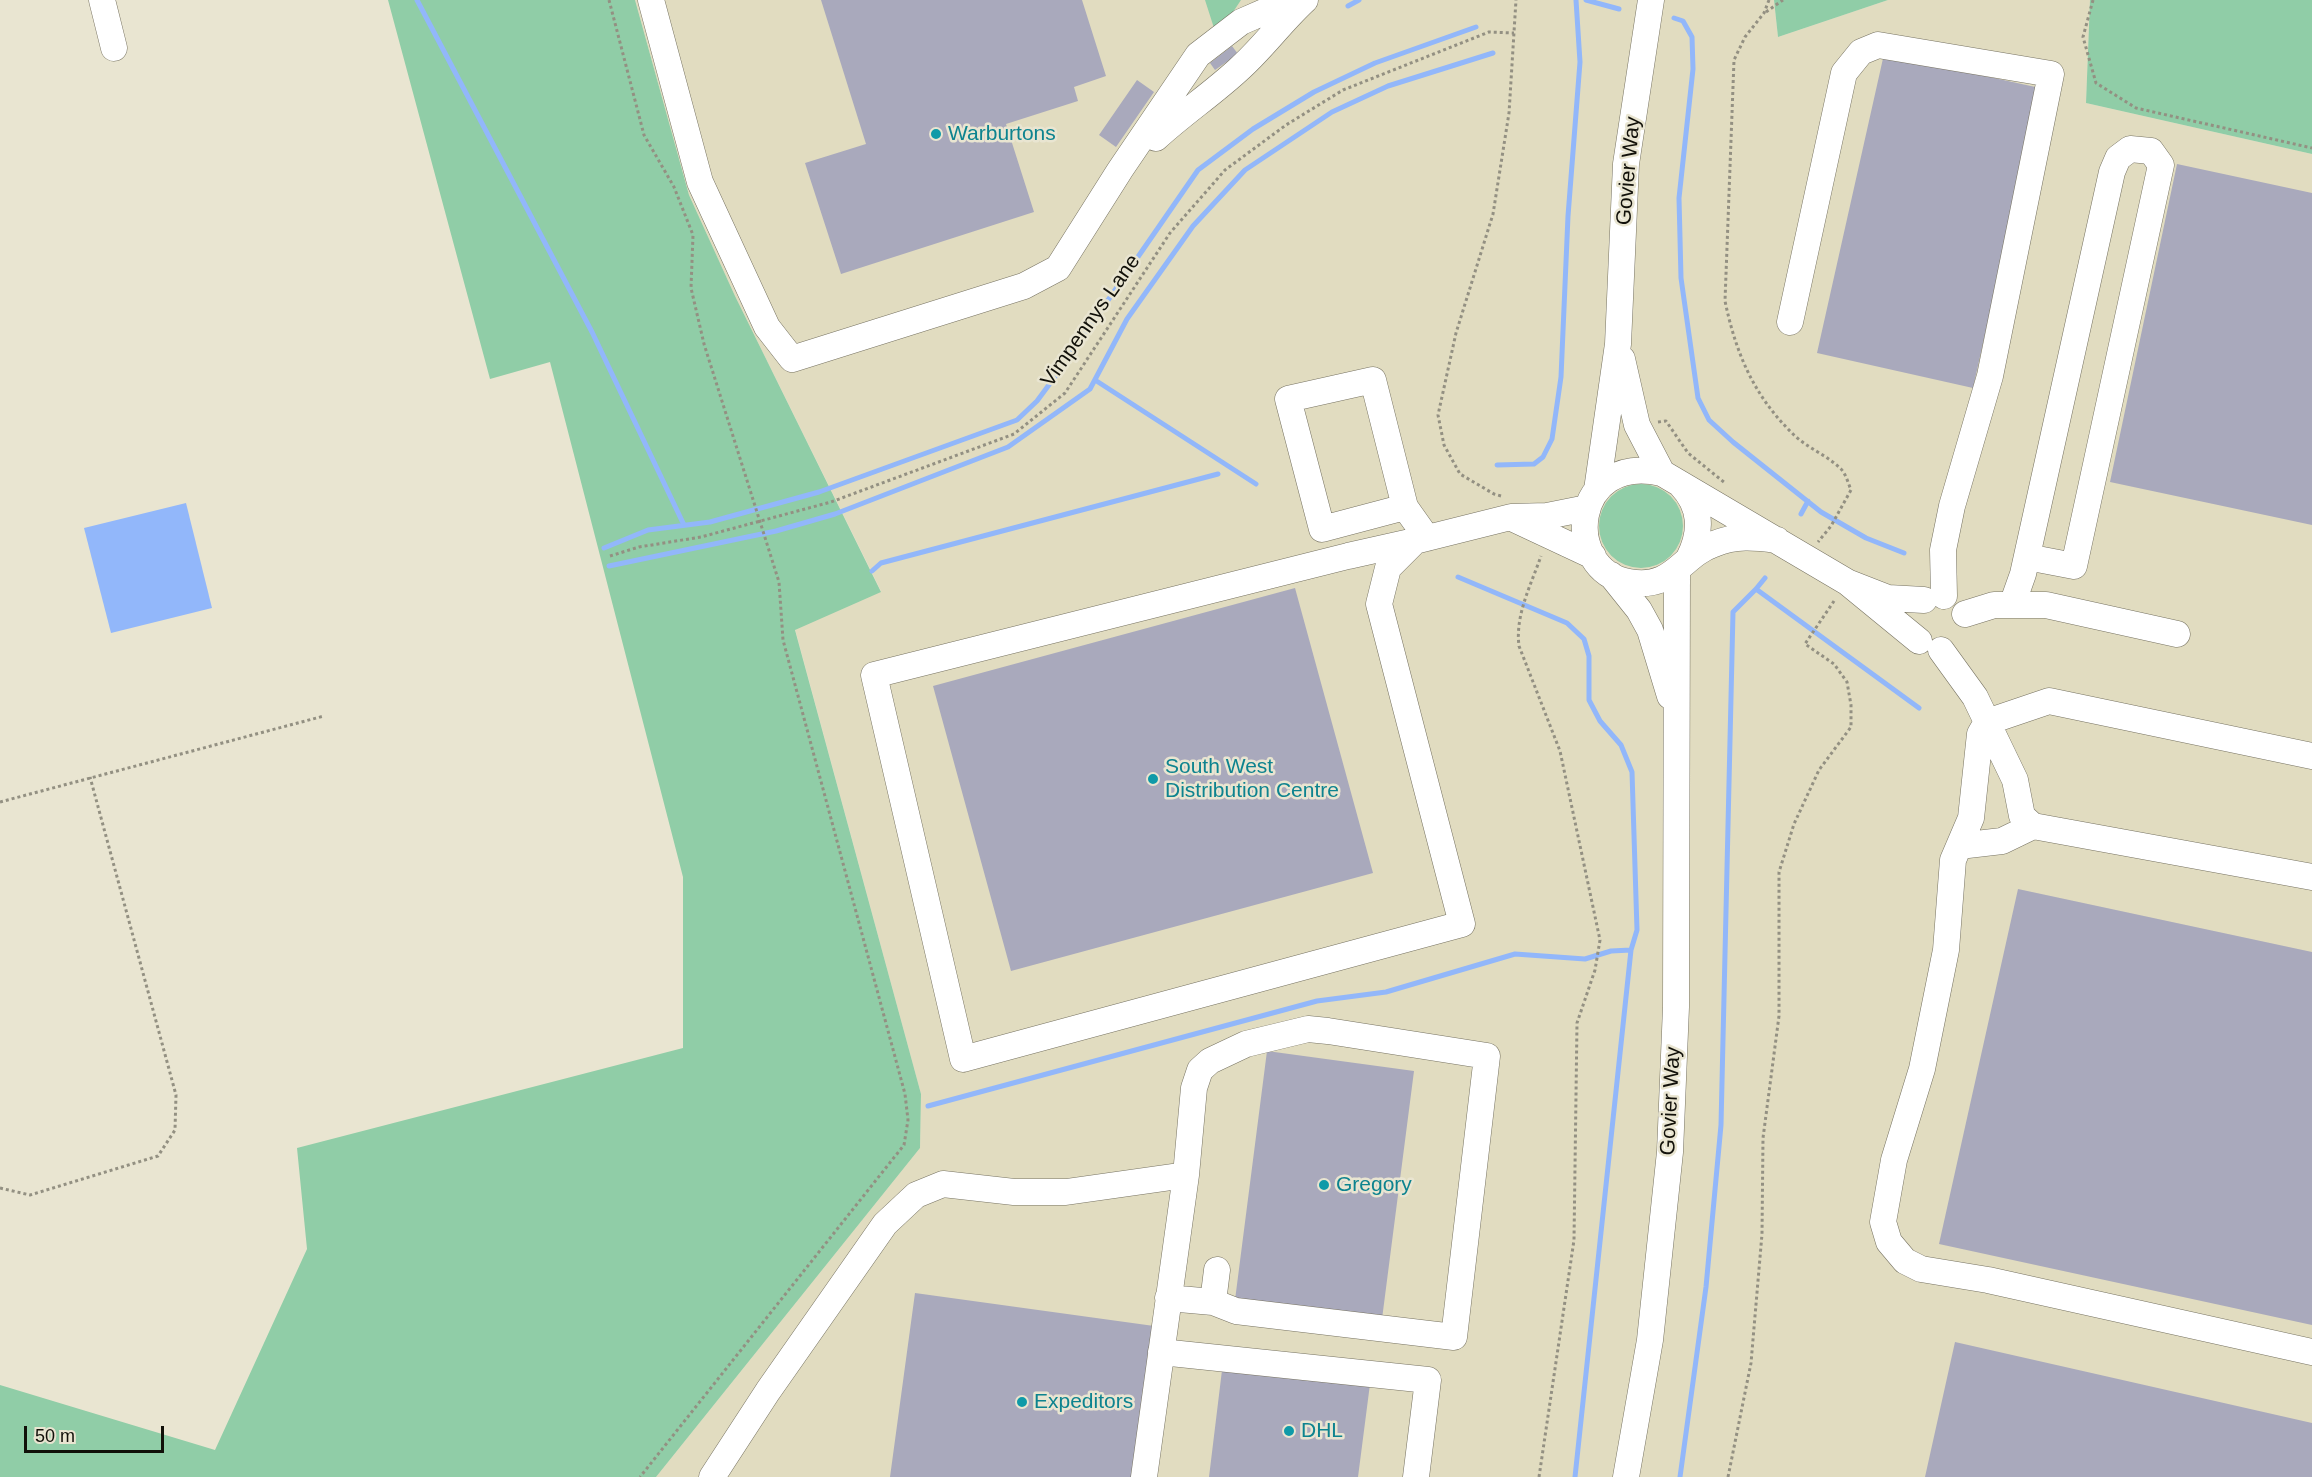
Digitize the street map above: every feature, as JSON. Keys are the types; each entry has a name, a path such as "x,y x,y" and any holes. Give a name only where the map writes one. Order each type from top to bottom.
{"street":[{"path":"651,0 699,182 767,327 792,359 1024,286 1058,268 1120,170 1198,55 1241,22 1273,8 1282,0"},
{"path":"1241,22 1255,0"},
{"path":"1120,170 1181,114 1237,71 1282,21 1305,0"},
{"name":"Govier Way","path":"1592,499 1618,344 1626,164 1651,0"},
{"path":"105,10 114,48"},
{"path":"1790,322 1844,73 1861,52 1878,45 2051,74 1990,376 1950,517 1934,598"},
{"path":"2012,604 2027,557 2112,172 2118,159 2130,149 2151,151 2161,165 2074,567 2027,557"},
{"name":"Govier Way","path":"1618,344 1637,425 1669,477"},
{"path":"1405,507 1322,529 1288,399 1372,380 1405,507 1421,540"},
{"path":"1421,540 1388,567 1379,604 1462,924 963,1059 874,675 1336,558 1421,540 1506,507 1547,516 1592,499 1610,478 1627,470 1645,469 1669,477 1847,582 1930,645 1975,697 2015,780 2022,816 2033,826 2312,877"},
{"path":"1669,477 1688,493 1696,508 1699,525 1697,543 1683,565"},
{"path":"1592,499 1585,533 1593,556"},
{"path":"1506,507 1547,535 1593,556 1611,575 1627,582 1645,584 1662,580 1712,544 1744,536 1777,540"},
{"name":"Govier Way","path":"1626,1477 1650,1340 1670,1152 1676,1007 1677,722 1683,565"},
{"name":"Govier Way","path":"1611,575 1639,610 1650,630 1677,722"},
{"path":"1847,582 1888,598 1934,598 1953,599 1965,614 1965,631 1962,638 1952,646 1930,645 1915,636 1912,620 1917,607 1934,598"},
{"path":"1965,614 1994,605 2046,604 2177,634"},
{"path":"2312,756 2049,701 1987,722 1980,734 1971,818 1953,860 1946,950 1922,1069 1894,1160 1883,1222 1889,1242 1905,1261 1921,1269 1988,1280 2312,1352"},
{"path":"1959,846 2002,841 2033,826"},
{"path":"1144,1477 1168,1298 1186,1175 1194,1088 1200,1070 1210,1061 1246,1044 1308,1029 1487,1056 1454,1337 1236,1311 1213,1302 1168,1298"},
{"path":"712,1477 768,1391 885,1224 916,1195 943,1184 1014,1192 1066,1192 1186,1175"},
{"path":"1213,1302 1217,1270"},
{"path":"1161,1352 1428,1380 1416,1477"}],"path":[{"path":"609,0 644,135 674,187 693,235 690,288 704,344 779,582 783,640 905,1094 908,1120 904,1145 640,1477"},
{"path":"1506,507 1494,494 1460,474 1444,445 1438,415 1456,333 1493,214 1509,113 1516,0"},
{"path":"1764,13 1768,0"},
{"path":"1783,0 1764,13 1745,37 1734,60 1725,301 1733,337 1745,369 1767,405 1794,435 1842,470 1851,490 1831,526"},
{"path":"2093,0 2083,37 2096,83 2136,108 2312,148"},
{"name":"Vimpennys Lane","path":"610,556 639,547 701,537 831,502 1014,434 1065,393 1170,233 1225,170 1286,125 1343,90 1489,32 1514,33"},
{"path":"1539,1477 1574,1240 1577,1023 1595,970 1600,940 1560,752 1519,646 1517,629 1520,615 1547,535"},
{"path":"1728,1477 1751,1362 1762,1234 1763,1138 1779,1016 1779,872 1794,824 1819,770 1851,727 1851,705 1847,682 1834,664 1805,644 1824,615"},
{"path":"0,802 90,777 230,743 324,716"},
{"path":"0,1188 30,1195 158,1156 175,1130 176,1095 90,777"}],"shaded area":[{"path":"635,0 1774,0 1778,37 1888,0 2090,0 2086,103 2312,154 2312,1477 656,1477 920,1148 921,1094 795,629 881,591 735,296 689,195"}],"green space":[{"path":"388,0 635,0 689,195 735,296 881,592 795,630 921,1094 920,1148 656,1477 0,1477 0,1385 215,1450 307,1249 297,1148 683,1048 683,877 550,362 490,379"},
{"path":"1205,0 1241,0 1231,15 1214,28"},
{"path":"1774,0 1888,0 1778,37"},
{"path":"2090,0 2312,0 2312,154 2086,103"},
{"path":"1633,484 1649,484 1665,491 1676,502 1683,518 1680,542 1671,556 1649,568 1633,568 1617,561 1606,550 1599,534 1599,518 1606,502 1617,491"}],"water":[{"path":"186,503 212,608 111,633 84,528"}],"building":[{"name":"Warburtons","path":"821,0 1082,0 1106,76 1074,87 1078,101 1006,124 1034,212 841,274 805,163 866,144"},
{"path":"1232,46 1238,54 1215,70 1210,63"},
{"path":"1884,54 2040,88 1973,388 1817,353"},
{"path":"1137,80 1154,92 1116,147 1099,135"},
{"path":"2177,164 2312,193 2312,525 2110,482"},
{"name":"South West Distribution Centre","path":"1295,588 1373,873 1011,971 933,686"},
{"path":"2018,889 2312,952 2312,1325 1939,1244"},
{"name":"Gregory","path":"1267,1051 1414,1071 1382,1319 1235,1300"},
{"name":"Expeditors","path":"915,1293 1154,1326 1133,1477 890,1477"},
{"path":"1955,1342 2312,1423 2312,1477 1925,1477"},
{"name":"DHL","path":"1223,1362 1370,1384 1358,1477 1209,1477"}],"waterway":[{"path":"417,0 592,332 684,525"},
{"path":"1348,6 1359,0"},
{"path":"1497,465 1534,464 1543,457 1552,439 1561,377 1568,216 1580,62 1576,0"},
{"path":"1586,0 1619,9"},
{"path":"1674,18 1683,21 1692,37 1693,69 1679,198 1681,278 1698,398 1709,420 1821,512 1866,538 1904,553"},
{"path":"604,548 648,530 710,522 819,492 1017,420 1037,401 1057,374 1198,170 1253,129 1314,92 1375,63 1476,27"},
{"path":"609,566 776,531 835,514 1008,447 1090,389 1127,319 1193,226 1245,170 1332,112 1388,86 1493,53"},
{"path":"1095,380 1256,484"},
{"path":"872,571 881,563 1218,474"},
{"path":"1801,514 1808,501"},
{"path":"1458,577 1567,623 1584,639 1589,656 1589,700 1600,721 1621,745 1632,772 1637,930 1631,950 1575,1477"},
{"path":"1680,1477 1706,1287 1721,1125 1733,612 1765,578"},
{"path":"1756,589 1919,708"},
{"path":"928,1106 1317,1001 1386,992 1515,954 1585,959 1611,951 1631,950"}],"place":[{"name":"Warburtons","path":"936,134"},
{"name":"South West Distribution Centre","path":"1153,779"},
{"name":"Gregory","path":"1324,1185"},
{"name":"Expeditors","path":"1022,1402"},
{"name":"DHL","path":"1289,1431"}]}
